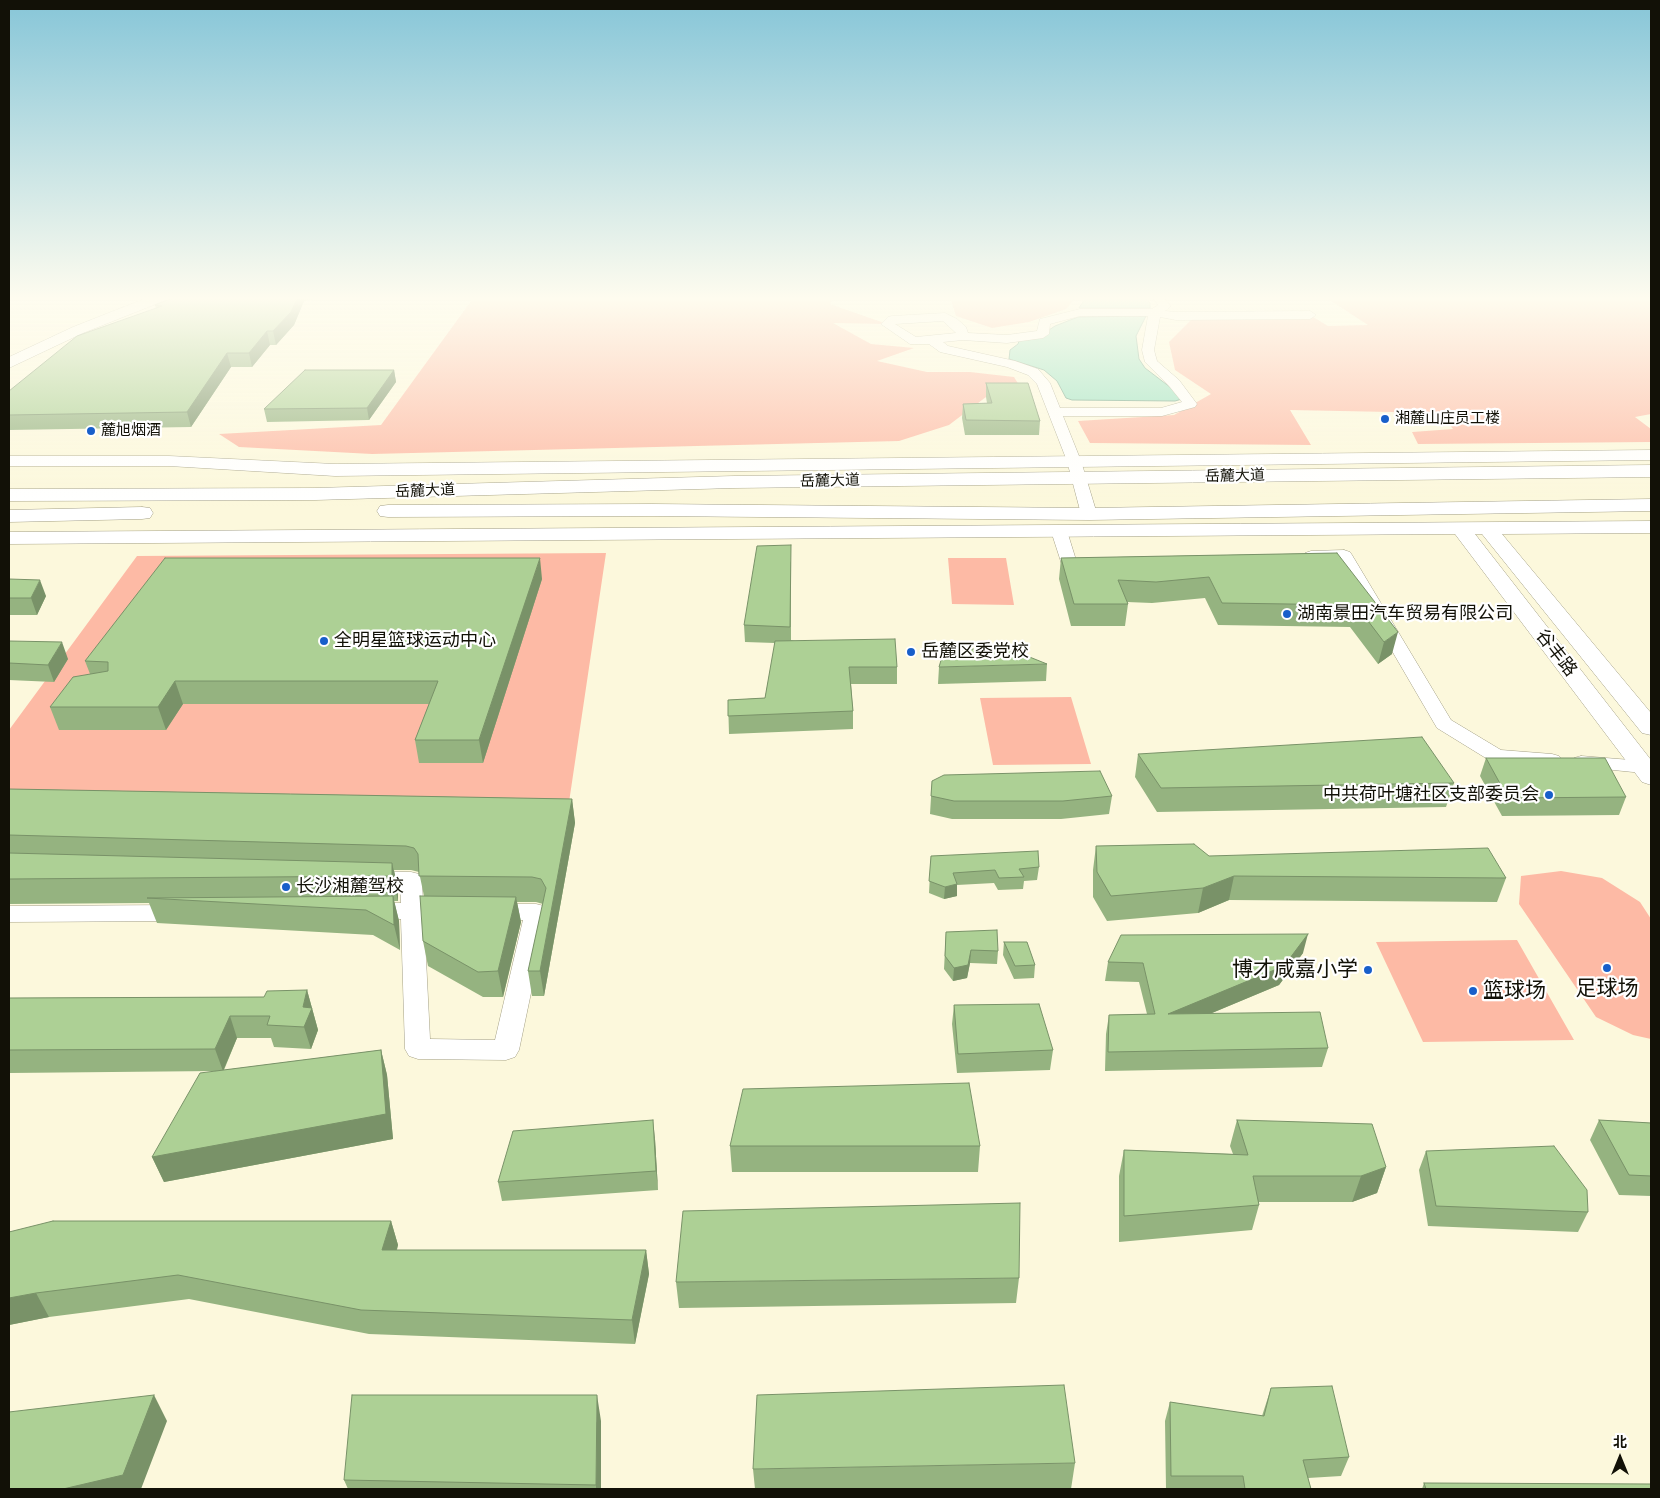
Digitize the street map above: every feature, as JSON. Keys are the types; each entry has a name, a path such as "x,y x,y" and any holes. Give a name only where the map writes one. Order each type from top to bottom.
{"highway":[{"name":"岳麓大道","path":"9,495 315,494 486,490 1077,470 1651,471"},
{"name":"岳麓大道","path":"9,516 426,510 1089,514 1651,505"}],"street":[{"path":"1019,367 1033,372 1043,383 1077,470 1089,514"},
{"path":"1055,412 1162,412 1190,404 1174,383 1156,367"},
{"path":"9,461 169,461 335,470 1077,470 1651,455"},
{"path":"394,470 417,480 436,481 486,490"},
{"path":"315,494 373,480 394,470"},
{"path":"9,520 35,515"},
{"path":"9,538 1651,526"},
{"name":"谷丰路","path":"1460,528 1647,772"},
{"name":"谷丰路","path":"1487,528 1651,728"},
{"path":"1059,531 1069,565 1108,563"},
{"path":"1295,557 1344,555 1444,724 1496,756 1647,772"},
{"path":"352,878 411,879 412,911 418,1048 506,1050 536,912 412,911 353,911"},
{"path":"9,914 196,912"}],"shaded area":[{"path":"423,367 904,367 927,372 970,372 1014,377 1022,390 986,397 949,425 899,441 372,454 239,447 219,434 381,425"},
{"path":"1034,367 1144,367 1183,397 1175,401 1072,400 1066,398 1057,381 1044,370"},
{"path":"1174,367 1651,367 1651,414 1635,417 1651,429 1651,442 1418,444 1412,432 1453,429 1441,413 1290,410 1311,445 1090,443 1078,421 1174,415 1211,394 1175,370"},
{"path":"606,553 568,809 9,802 9,730 137,556"},
{"path":"948,558 1006,558 1014,605 952,604"},
{"path":"1071,697 1091,764 993,765 980,698"},
{"name":"足球场","path":"1561,871 1602,878 1640,902 1651,919 1651,1039 1633,1035 1596,1017 1519,904 1521,876"},
{"name":"篮球场","path":"1517,940 1574,1040 1423,1042 1376,942"}],"building":[{"path":"39,367 218,367 187,412 9,415 9,391"},
{"path":"305,370 394,370 367,408 264,409"},
{"path":"986,383 1028,383 1040,421 966,420 963,404 992,403"},
{"path":"791,545 790,627 744,625 757,546"},
{"path":"1337,553 1398,632 1384,642 1356,605 1222,603 1209,577 1156,582 1118,580 1128,604 1074,604 1061,558"},
{"name":"全明星篮球运动中心","path":"165,558 540,558 479,740 415,740 438,681 175,681 158,707 50,707 73,677 108,671 108,662 85,661"},
{"path":"9,579 40,580 31,598 9,598"},
{"path":"895,639 897,667 849,667 853,711 728,716 728,700 765,698 775,641"},
{"path":"9,641 62,642 48,665 9,663"},
{"path":"997,644 1047,664 939,667 944,650 976,649"},
{"path":"1422,737 1454,783 1161,788 1138,754"},
{"path":"1486,758 1605,758 1626,797 1508,798"},
{"path":"1100,771 1112,796 1063,801 954,801 931,796 932,781 944,775"},
{"path":"9,789 572,799 540,971 528,971 546,888 541,879 532,877 419,876 418,854 414,848 406,846 9,835"},
{"path":"1194,844 1209,856 1488,848 1506,878 1234,876 1203,888 1111,896 1097,872 1096,846"},
{"path":"1038,851 1039,867 1019,869 1024,877 999,878 995,870 953,873 957,884 945,887 929,881 931,856"},
{"path":"9,853 392,863 392,876 9,879"},
{"path":"393,896 394,925 366,910 147,898"},
{"path":"420,896 516,897 498,971 478,972 423,941"},
{"path":"997,930 998,951 971,950 968,965 954,968 945,956 946,932"},
{"path":"1308,934 1284,966 1168,1014 1320,1012 1328,1048 1108,1052 1109,1015 1155,1014 1143,963 1108,962 1121,935"},
{"path":"1004,942 1027,942 1035,965 1015,966"},
{"path":"307,990 303,1007 312,1008 304,1027 267,1025 270,1016 230,1016 215,1049 9,1050 9,998 264,997 267,991"},
{"path":"1039,1004 1053,1050 958,1054 954,1005"},
{"path":"381,1050 386,1114 152,1157 200,1073"},
{"path":"969,1083 980,1146 730,1146 743,1089"},
{"path":"653,1120 656,1171 498,1182 513,1131"},
{"path":"1237,1120 1372,1124 1386,1167 1361,1176 1253,1176 1259,1205 1124,1216 1124,1150 1248,1155"},
{"path":"1599,1120 1651,1123 1651,1176 1629,1175"},
{"path":"1554,1146 1587,1190 1588,1212 1436,1206 1426,1151"},
{"path":"1020,1203 1019,1278 676,1282 683,1211"},
{"path":"53,1221 391,1221 382,1250 646,1250 632,1320 361,1310 178,1275 9,1298 9,1232"},
{"path":"1064,1385 1075,1463 753,1469 757,1395"},
{"path":"1332,1386 1349,1457 1303,1460 1311,1489 1245,1489 1243,1476 1171,1476 1170,1402 1264,1416 1271,1388"},
{"path":"154,1395 123,1475 63,1489 9,1489 9,1412"},
{"path":"352,1395 597,1395 596,1485 344,1480"},
{"path":"1424,1483 1651,1484 1651,1489 1426,1489"}],"place":[{"name":"湘麓山庄员工楼","path":"1385,419"},
{"name":"麓旭烟酒","path":"91,431"},
{"name":"湖南景田汽车贸易有限公司","path":"1287,614"},
{"name":"全明星篮球运动中心","path":"324,641"},
{"name":"岳麓区委党校","path":"911,652"},
{"name":"中共荷叶塘社区支部委员会","path":"1549,795"},
{"name":"长沙湘麓驾校","path":"286,887"},
{"name":"足球场","path":"1607,968"},
{"name":"博才咸嘉小学","path":"1368,970"},
{"name":"篮球场","path":"1473,991"}]}
